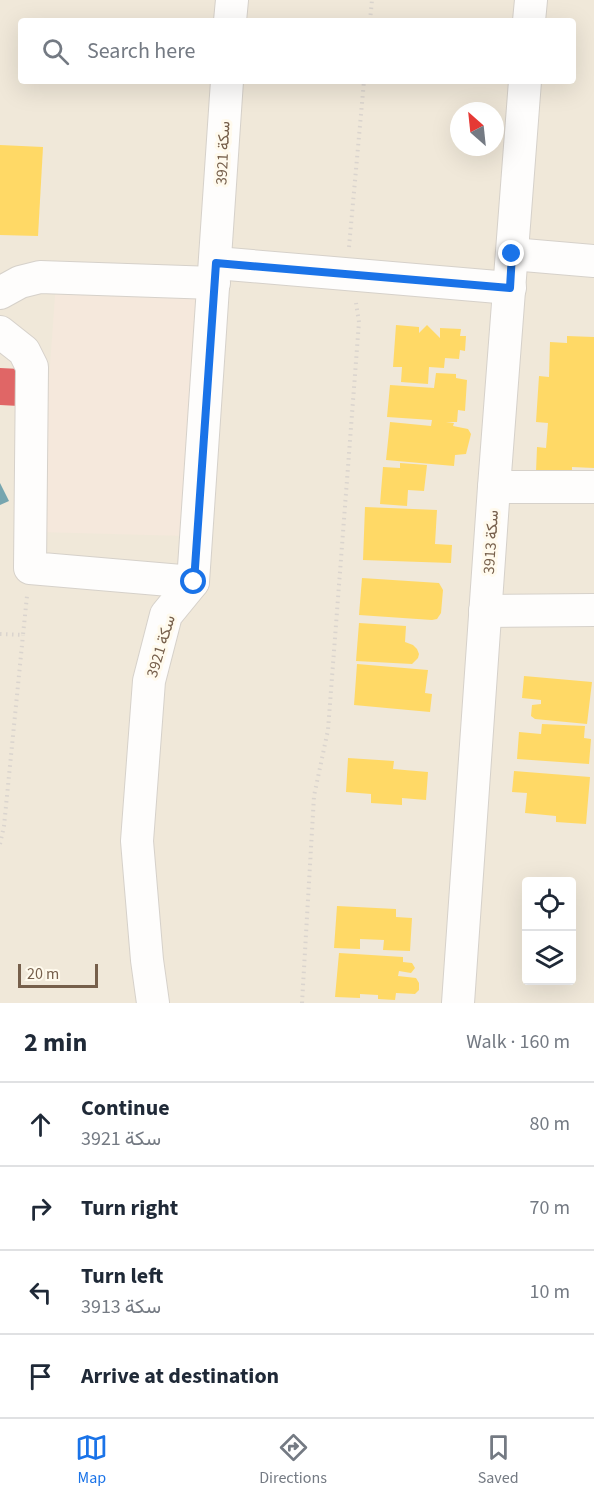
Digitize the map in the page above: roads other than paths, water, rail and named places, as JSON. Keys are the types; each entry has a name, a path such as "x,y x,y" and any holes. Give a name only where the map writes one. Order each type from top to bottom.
{"street":[{"path":"230,18 232,0"},
{"path":"529,18 531,0"},
{"name":"سكة 3921","path":"153,1003 137,840 149,681 166,615 194,582 227,84"},
{"name":"سكة 3913","path":"458,1003 525,84"},
{"path":"512,254 594,261"},
{"path":"0,293 20,282 40,277 215,273 353,274 510,288"},
{"path":"0,332 24,351 32,367 30,568 194,582"},
{"path":"494,487 594,487"},
{"path":"485,610 594,610"}]}
